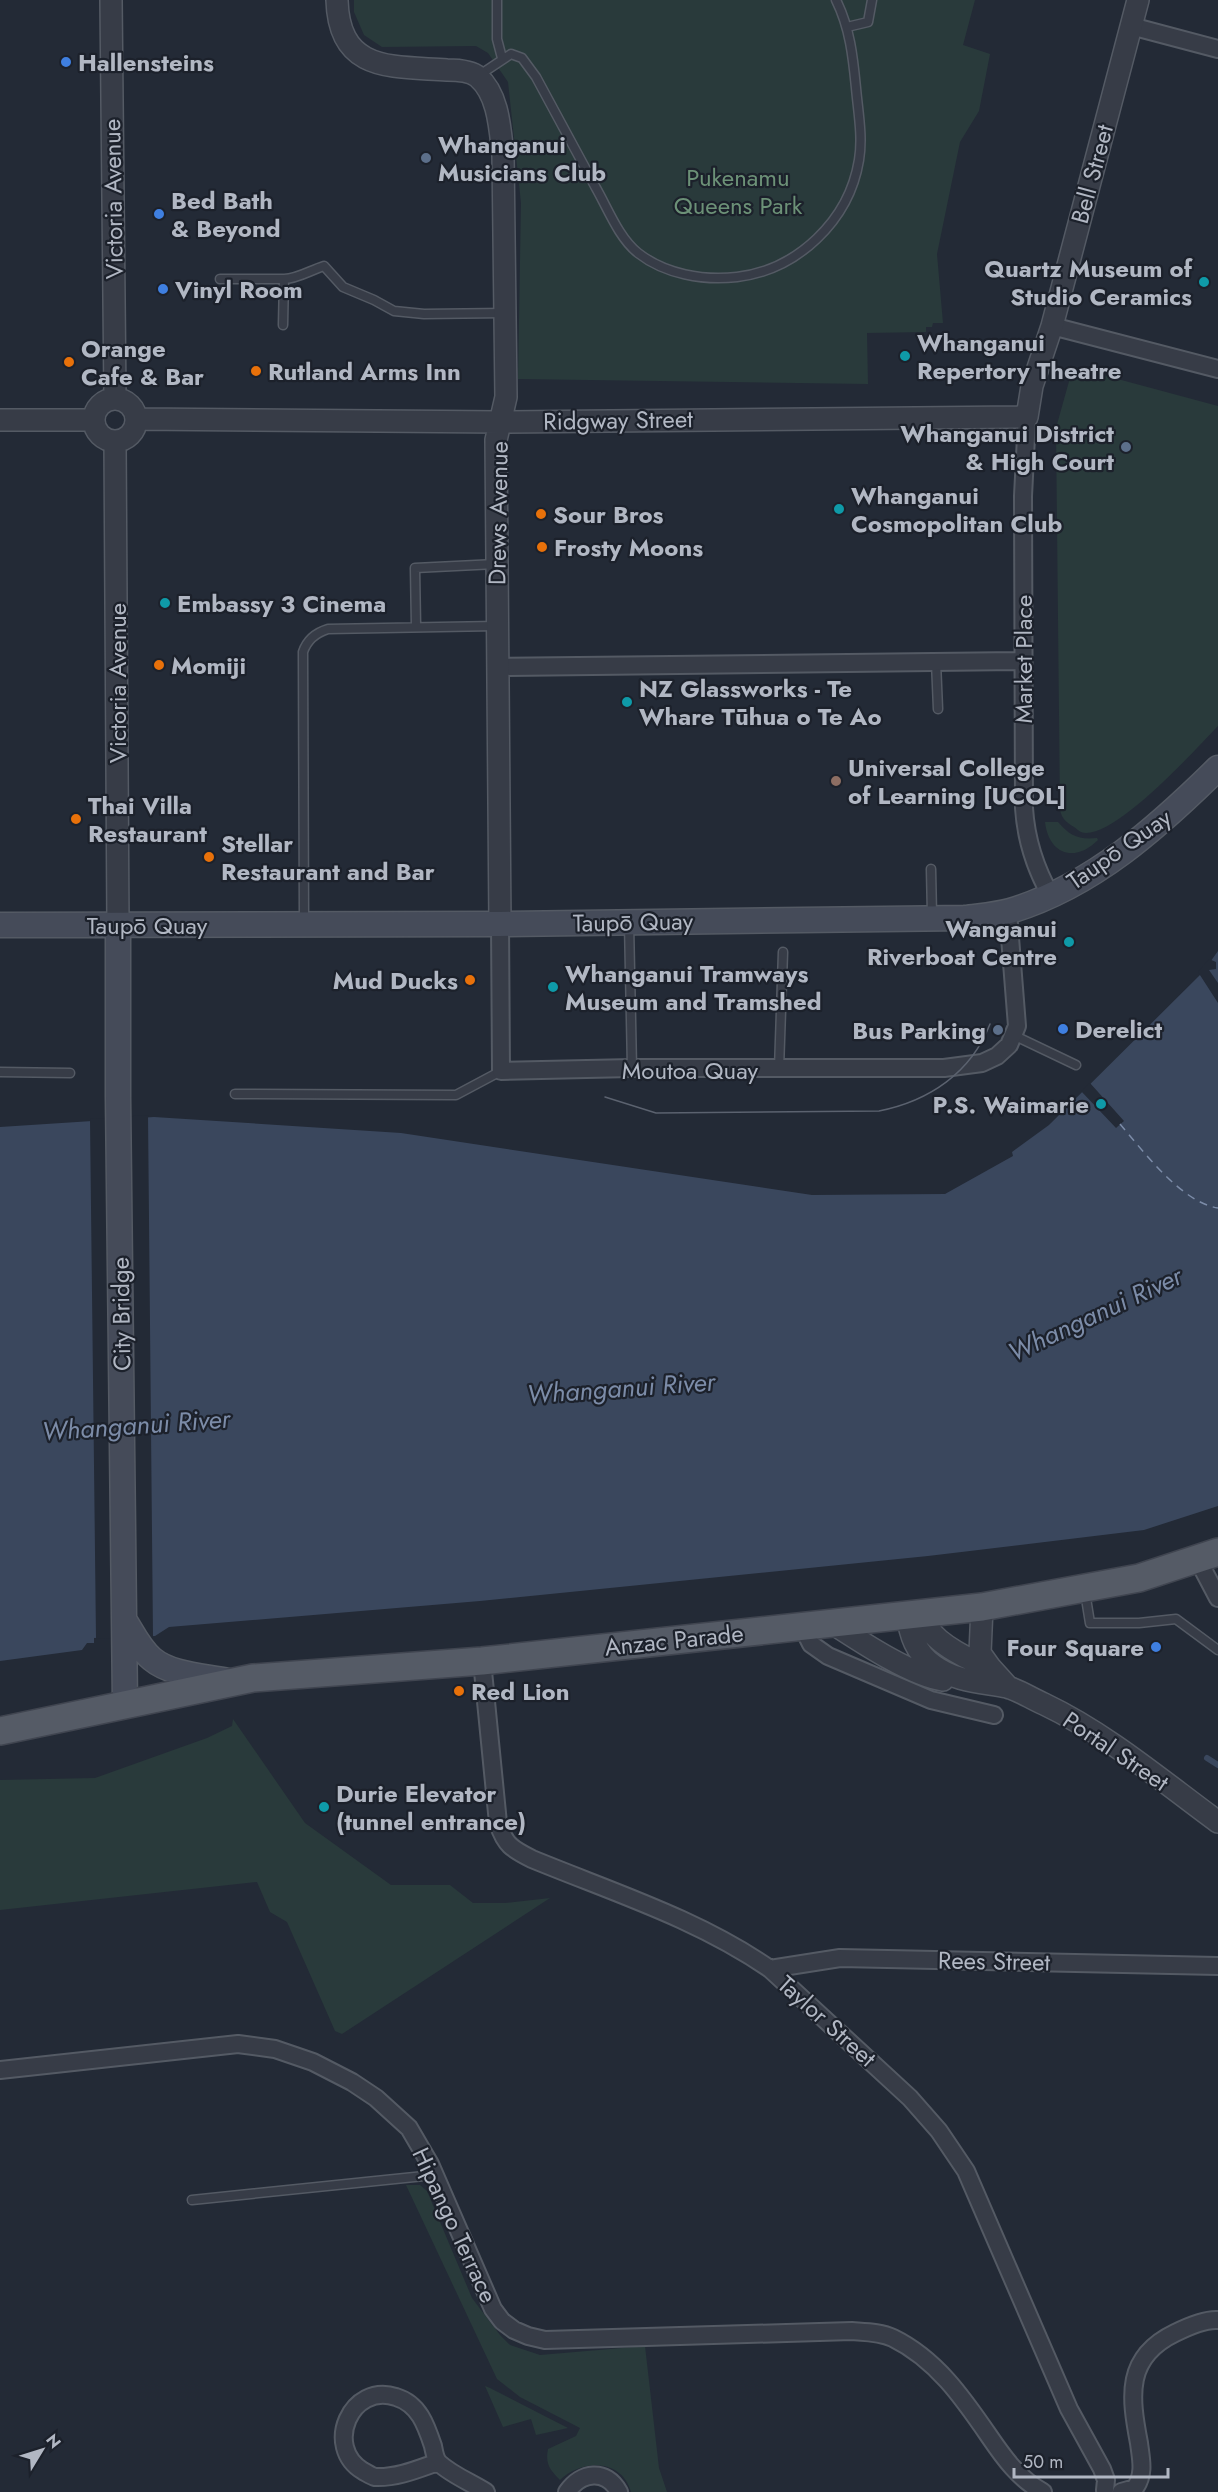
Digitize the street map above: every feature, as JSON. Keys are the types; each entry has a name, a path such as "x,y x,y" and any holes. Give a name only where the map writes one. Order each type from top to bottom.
{"main road":[{"name":"Taupō Quay","path":"0,925 500,924 965,918 1008,912 1051,896 1089,875 1167,818 1218,768"},
{"name":"City Bridge","path":"118,925 118,1097 128,1632 125,1704"},
{"name":"Anzac Parade","path":"0,1731 253,1678 482,1661 982,1607 1139,1578 1208,1556"},
{"path":"128,1632 152,1659 164,1667 228,1682"}],"street":[{"name":"Victoria Avenue","path":"111,0 115,398"},
{"path":"337,0 340,25 346,41 365,59 385,67 461,70 478,76"},
{"name":"Bell Street","path":"1027,417 1032,386 1052,327 1138,0"},
{"path":"1131,26 1218,49"},
{"name":"Drews Avenue","path":"478,76 496,107 502,146 506,397 496,441 501,1071"},
{"path":"1052,327 1218,369"},
{"path":"115,398 130,404 137,419 131,435 115,441 100,435 94,420 100,405 115,398"},
{"name":"Ridgway Street","path":"137,419 501,422 1027,417"},
{"name":"Market Place","path":"1027,417 1023,496 1025,825 1035,862 1051,896"},
{"path":"0,420 94,420"},
{"name":"Victoria Avenue","path":"115,441 118,925"},
{"path":"497,667 1023,661"},
{"path":"1008,912 1017,1002 1017,1026 1013,1035"},
{"name":"Moutoa Quay","path":"501,1071 632,1068 779,1070 963,1066 982,1063 998,1056 1009,1046 1013,1035"},
{"path":"1208,1556 1218,1598"},
{"name":"Portal Street","path":"982,1607 980,1653 1009,1688"},
{"name":"Portal Street","path":"968,1682 936,1667 917,1649 909,1630 916,1614 948,1645 969,1661 990,1667"},
{"name":"Portal Street","path":"832,1623 931,1678 1009,1688 1078,1722 1218,1822"},
{"path":"802,1626 812,1644 828,1656 931,1700 994,1715"},
{"name":"Taylor Street","path":"482,1661 498,1822 502,1836 510,1846 532,1859 701,1929 729,1943 770,1970 910,2098 939,2131 966,2171 1069,2409 1112,2492"},
{"name":"Rees Street","path":"770,1970 840,1958 1218,1966"},
{"name":"Hipango Terrace","path":"0,2070 238,2044 275,2049 313,2062 352,2082 376,2098 409,2128 434,2175 485,2294 502,2321 514,2330 545,2340 852,2331 892,2337 926,2359 944,2375 963,2397 1016,2472 1043,2492"},
{"path":"1112,2492 1135,2488 1142,2468 1132,2395 1141,2363 1148,2351 1159,2341 1186,2328 1212,2319 1218,2320"},
{"path":"438,2462 396,2476 373,2477 358,2468 347,2454 342,2438 345,2422 352,2409 366,2398 381,2394 397,2397 412,2405 423,2419 438,2462 486,2492"},
{"path":"567,2492 573,2483 582,2477 594,2474 606,2477 615,2484 619,2492"}],"lane":[{"path":"497,0 497,39 502,58"},
{"path":"478,76 502,58 512,54 522,58 536,76 617,226 636,252 663,268 689,275 719,279 749,275 779,265 810,247 834,222 850,191 859,160 860,126 852,51 847,27 836,0"},
{"path":"847,27 868,22 872,0"},
{"path":"220,279 292,279 324,266 343,287 394,311 424,314 505,313"},
{"path":"283,325 284,279"},
{"path":"416,626 415,568 496,564"},
{"path":"304,925 303,652 306,644 320,631 328,628 496,626"},
{"path":"936,662 938,709"},
{"path":"931,869 932,919"},
{"path":"629,922 632,1068"},
{"path":"779,1070 783,952"},
{"path":"1013,1035 1076,1065"},
{"name":"Moutoa Quay","path":"235,1094 456,1095 501,1071"},
{"path":"0,1072 70,1073"},
{"path":"1085,1589 1090,1623 1139,1623 1176,1619 1218,1650"},
{"path":"192,2200 434,2175"}],"green space":[{"name":"Pukenamu Queens Park","path":"354,0 975,0 963,45 990,54 979,111 960,142 937,254 943,323 933,323 932,327 926,327 926,332 867,333 868,384 518,379 521,203 508,82 488,53 476,46 382,47 364,35 354,12"},
{"path":"1073,367 1218,406 1218,726 1175,771 1136,806 1118,820 1086,833 1067,822 1060,810 1056,428"},
{"path":"1045,822 1058,822 1075,836 1098,840 1081,852 1064,852 1052,842"},
{"path":"233,1719 305,1823 391,1885 450,1885 473,1903 505,1903 550,1898 342,2034 335,2031 287,1922 270,1912 257,1882 0,1910 0,1780 95,1778 207,1738 232,1726"},
{"path":"406,2185 420,2185 427,2191 472,2298 510,2345 540,2355 645,2346 659,2468 667,2492 631,2492 619,2473 600,2465 579,2468 560,2480 553,2473 548,2463 548,2449 576,2436 580,2428 520,2397 497,2379"},
{"path":"485,2386 568,2428 536,2435 531,2419 503,2427"}],"water":[{"name":"Whanganui River","path":"1218,951 1218,1506 1144,1530 928,1556 480,1601 169,1627 155,1636 94,1638 94,1643 87,1643 82,1650 0,1661 0,1127 154,1117 401,1133 812,1195 945,1194 1013,1156 1012,1152 1049,1125 1203,972"}],"pier":[{"path":"1209,959 1216,962 1216,969 1209,970 1218,983 1218,1003 1198,972"},
{"path":"1090,1083 1124,1121 1116,1128 1081,1091"},
{"path":"148,1115 153,1638 96,1639 90,1119"}],"waterway":[{"path":"1207,1758 1218,1765"}],"ferry route":[{"path":"1120,1124 1177,1186 1204,1204 1218,1208"}],"tram line":[{"path":"605,1097 656,1113 879,1111 915,1100 946,1082 972,1057 990,1024"}],"place":[{"name":"Hallensteins","path":"66,62"},
{"name":"Whanganui Musicians Club","path":"426,158"},
{"name":"Bed Bath & Beyond","path":"159,214"},
{"name":"Quartz Museum of Studio Ceramics","path":"1204,282"},
{"name":"Vinyl Room","path":"163,289"},
{"name":"Whanganui Repertory Theatre","path":"905,356"},
{"name":"Orange Cafe & Bar","path":"69,362"},
{"name":"Rutland Arms Inn","path":"256,371"},
{"name":"Whanganui District & High Court","path":"1126,447"},
{"name":"Whanganui Cosmopolitan Club","path":"839,509"},
{"name":"Sour Bros","path":"541,514"},
{"name":"Frosty Moons","path":"542,547"},
{"name":"Embassy 3 Cinema","path":"165,603"},
{"name":"Momiji","path":"159,665"},
{"name":"NZ Glassworks - Te Whare Tūhua o Te Ao","path":"627,702"},
{"name":"Universal College of Learning [UCOL]","path":"836,781"},
{"name":"Thai Villa Restaurant","path":"76,819"},
{"name":"Stellar Restaurant and Bar","path":"209,857"},
{"name":"Wanganui Riverboat Centre","path":"1069,942"},
{"name":"Mud Ducks","path":"470,980"},
{"name":"Whanganui Tramways Museum and Tramshed","path":"553,987"},
{"name":"Derelict","path":"1063,1029"},
{"name":"Bus Parking","path":"998,1030"},
{"name":"P.S. Waimarie","path":"1101,1104"},
{"name":"Four Square","path":"1156,1647"},
{"name":"Red Lion","path":"459,1691"},
{"name":"Durie Elevator (tunnel entrance)","path":"324,1807"}]}
